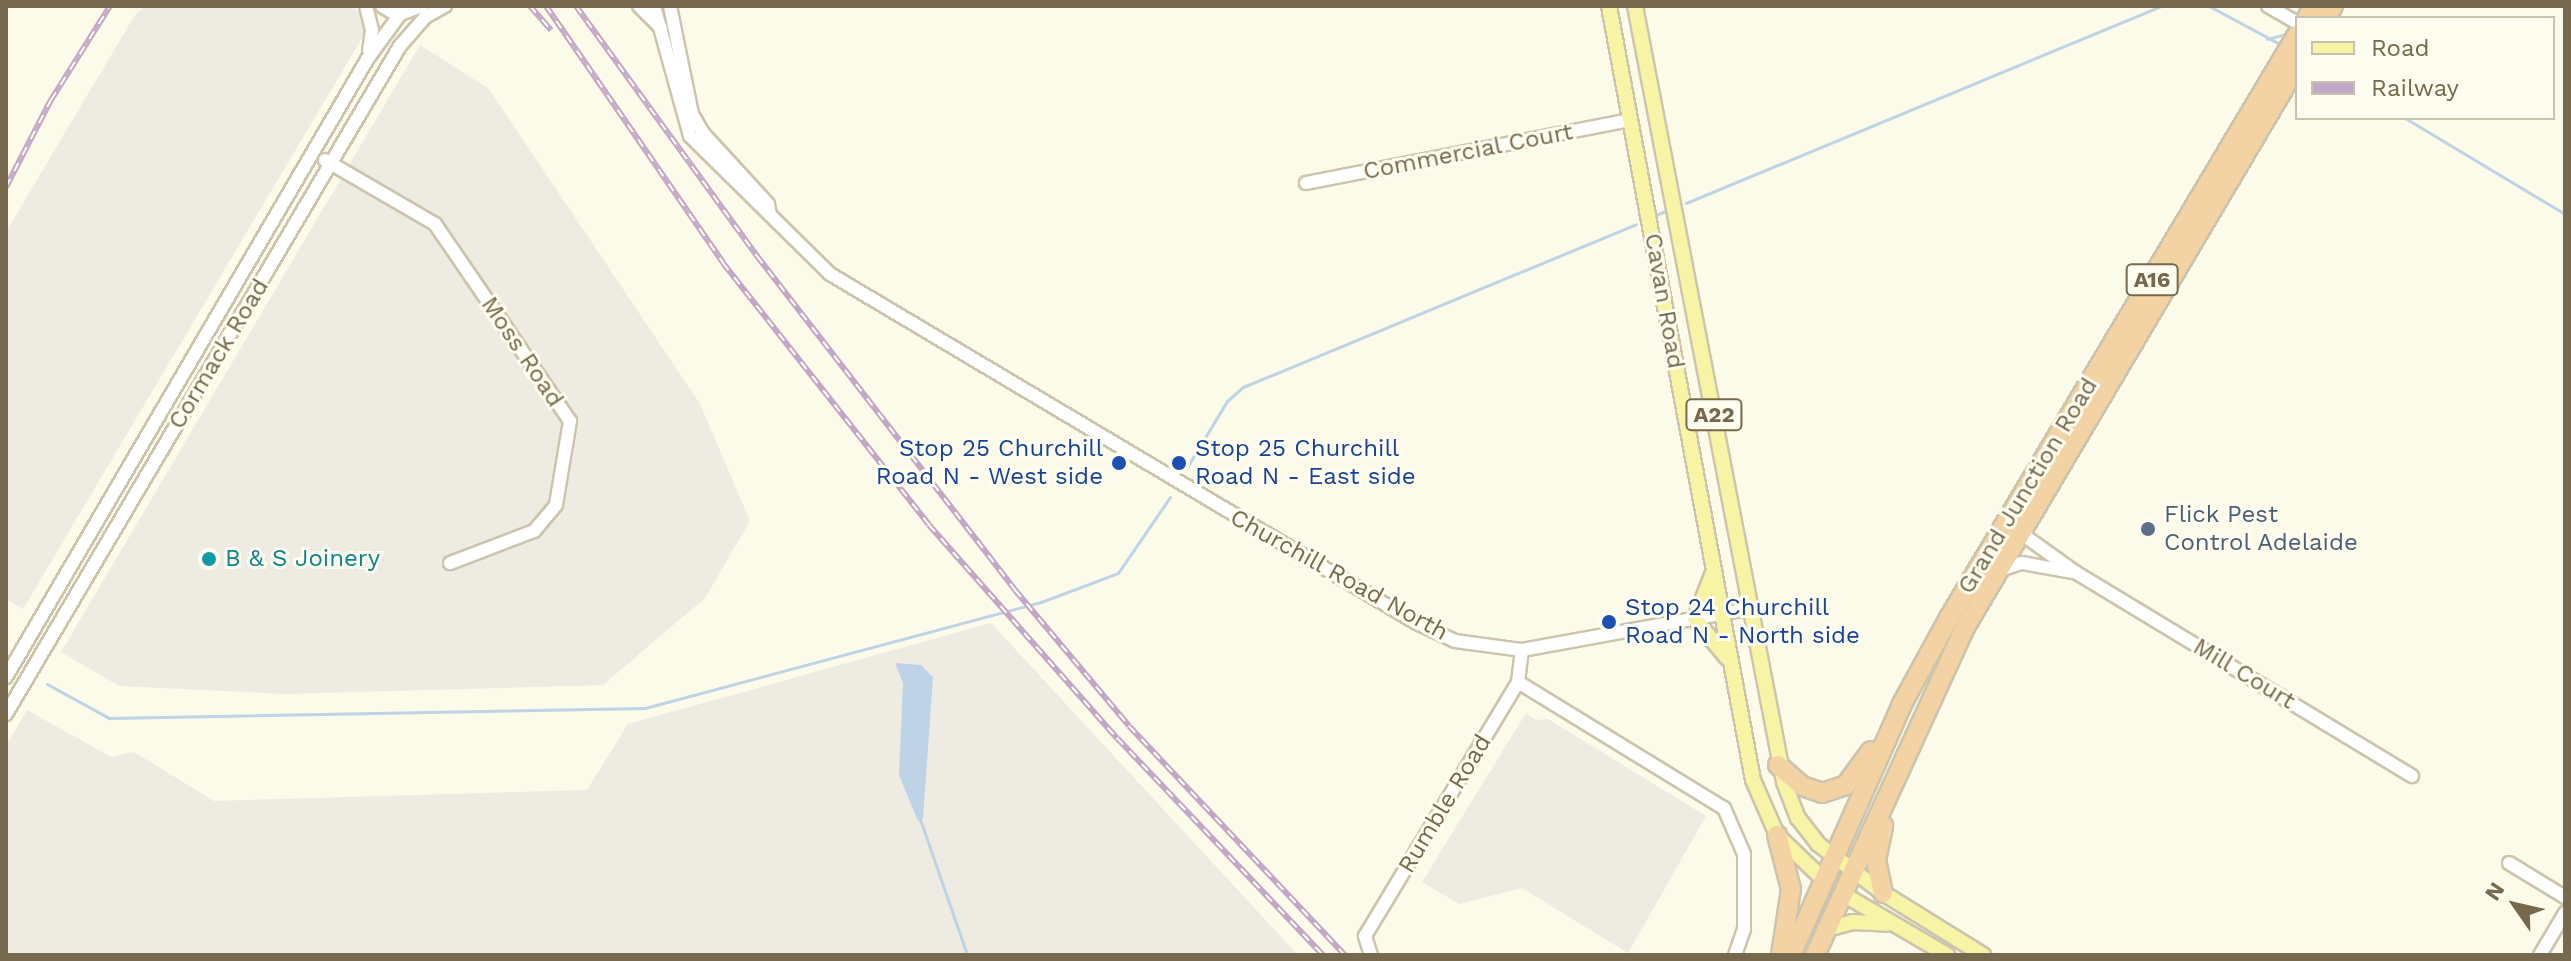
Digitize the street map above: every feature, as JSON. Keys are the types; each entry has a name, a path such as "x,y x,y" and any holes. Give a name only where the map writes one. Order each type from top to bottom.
{"highway":[{"name":"Grand Junction Road","path":"2179,249 2295,39"},
{"name":"Grand Junction Road","path":"1791,955 1902,704 2012,528 2179,249 2295,69"},
{"name":"Grand Junction Road","path":"1815,955 1905,758 1996,572 2012,528"},
{"path":"1778,765 1811,791 1846,785 1902,704"},
{"path":"1883,893 1876,855 1905,758"},
{"path":"1777,835 1791,889 1781,955"},
{"name":"Cavan Road","path":"1824,880 1843,894"}],"main road":[{"name":"Cavan Road","path":"1609,6 1753,780 1777,835 1824,880"},
{"name":"Cavan Road","path":"1635,6 1752,608 1778,765 1798,818 1834,858 1853,873"},
{"path":"1714,568 1708,598 1695,619 1716,638 1733,669"},
{"name":"A22","path":"1853,873 1983,955"},
{"name":"A22","path":"1843,894 1947,955"},
{"path":"1827,929 1866,921 1900,927"}],"street":[{"path":"366,6 372,30 368,58"},
{"path":"382,6 402,11 422,6"},
{"name":"Cormack Road","path":"6,714 394,57 412,30 445,6"},
{"path":"639,6 661,28"},
{"name":"Churchill Road North","path":"654,6 676,102 690,136 830,274 1432,631 1480,646 1522,650 1752,608"},
{"name":"Churchill Road North","path":"670,6 692,114 703,133 768,204 770,215"},
{"path":"2268,6 2295,22"},
{"path":"394,57 402,11"},
{"name":"Cormack Road","path":"6,677 315,154 368,58 402,11"},
{"name":"Commercial Court","path":"1306,183 1630,120"},
{"name":"Moss Road","path":"315,154 435,224 570,421 556,505 534,531 450,563"},
{"name":"Mill Court","path":"2012,528 2075,572 2412,776"},
{"name":"Mill Court","path":"1996,572 2022,563 2075,572"},
{"name":"Rumble Road","path":"1371,955 1365,936 1518,682 1522,650"},
{"path":"1518,682 1724,808 1744,854 1744,929 1735,955"},
{"path":"2509,863 2565,897"},
{"path":"2540,955 2565,913"}],"shaded area":[{"path":"145,6 351,6 362,15 365,33 23,609 6,599 6,232 135,15"},
{"path":"420,45 489,89 700,404 750,521 705,598 603,685 286,694 119,686 61,652"},
{"path":"991,623 1298,955 6,955 6,746 27,710 111,757 134,752 214,801 587,790 628,724"},
{"path":"1526,713 1536,720 1548,719 1706,816 1628,953 1522,888 1459,904 1422,882"}],"water":[{"path":"895,663 921,665 933,677 923,818 918,821 899,775 903,683"}],"waterway":[{"path":"1686,203 2161,6"},
{"path":"2209,6 2278,43"},
{"path":"2267,39 2282,35"},
{"path":"2408,120 2565,214"},
{"path":"1656,215 1668,210"},
{"path":"1186,469 1227,401 1243,387 1636,224"},
{"path":"47,684 109,718 645,708 1041,602 1118,573 1170,497"},
{"path":"920,819 967,955"}],"railway":[{"path":"6,187 51,100 110,6"},
{"path":"530,6 551,30"},
{"path":"546,6 723,263 929,525 1117,738 1323,955"},
{"path":"576,6 757,256 1015,590 1129,726 1345,955"}],"place":[{"name":"Stop 25 Churchill Road N - West side","path":"1119,463"},
{"name":"Stop 25 Churchill Road N - East side","path":"1179,463"},
{"name":"Flick Pest Control Adelaide","path":"2148,529"},
{"name":"B & S Joinery","path":"209,559"},
{"name":"Stop 24 Churchill Road N - North side","path":"1609,622"}]}
